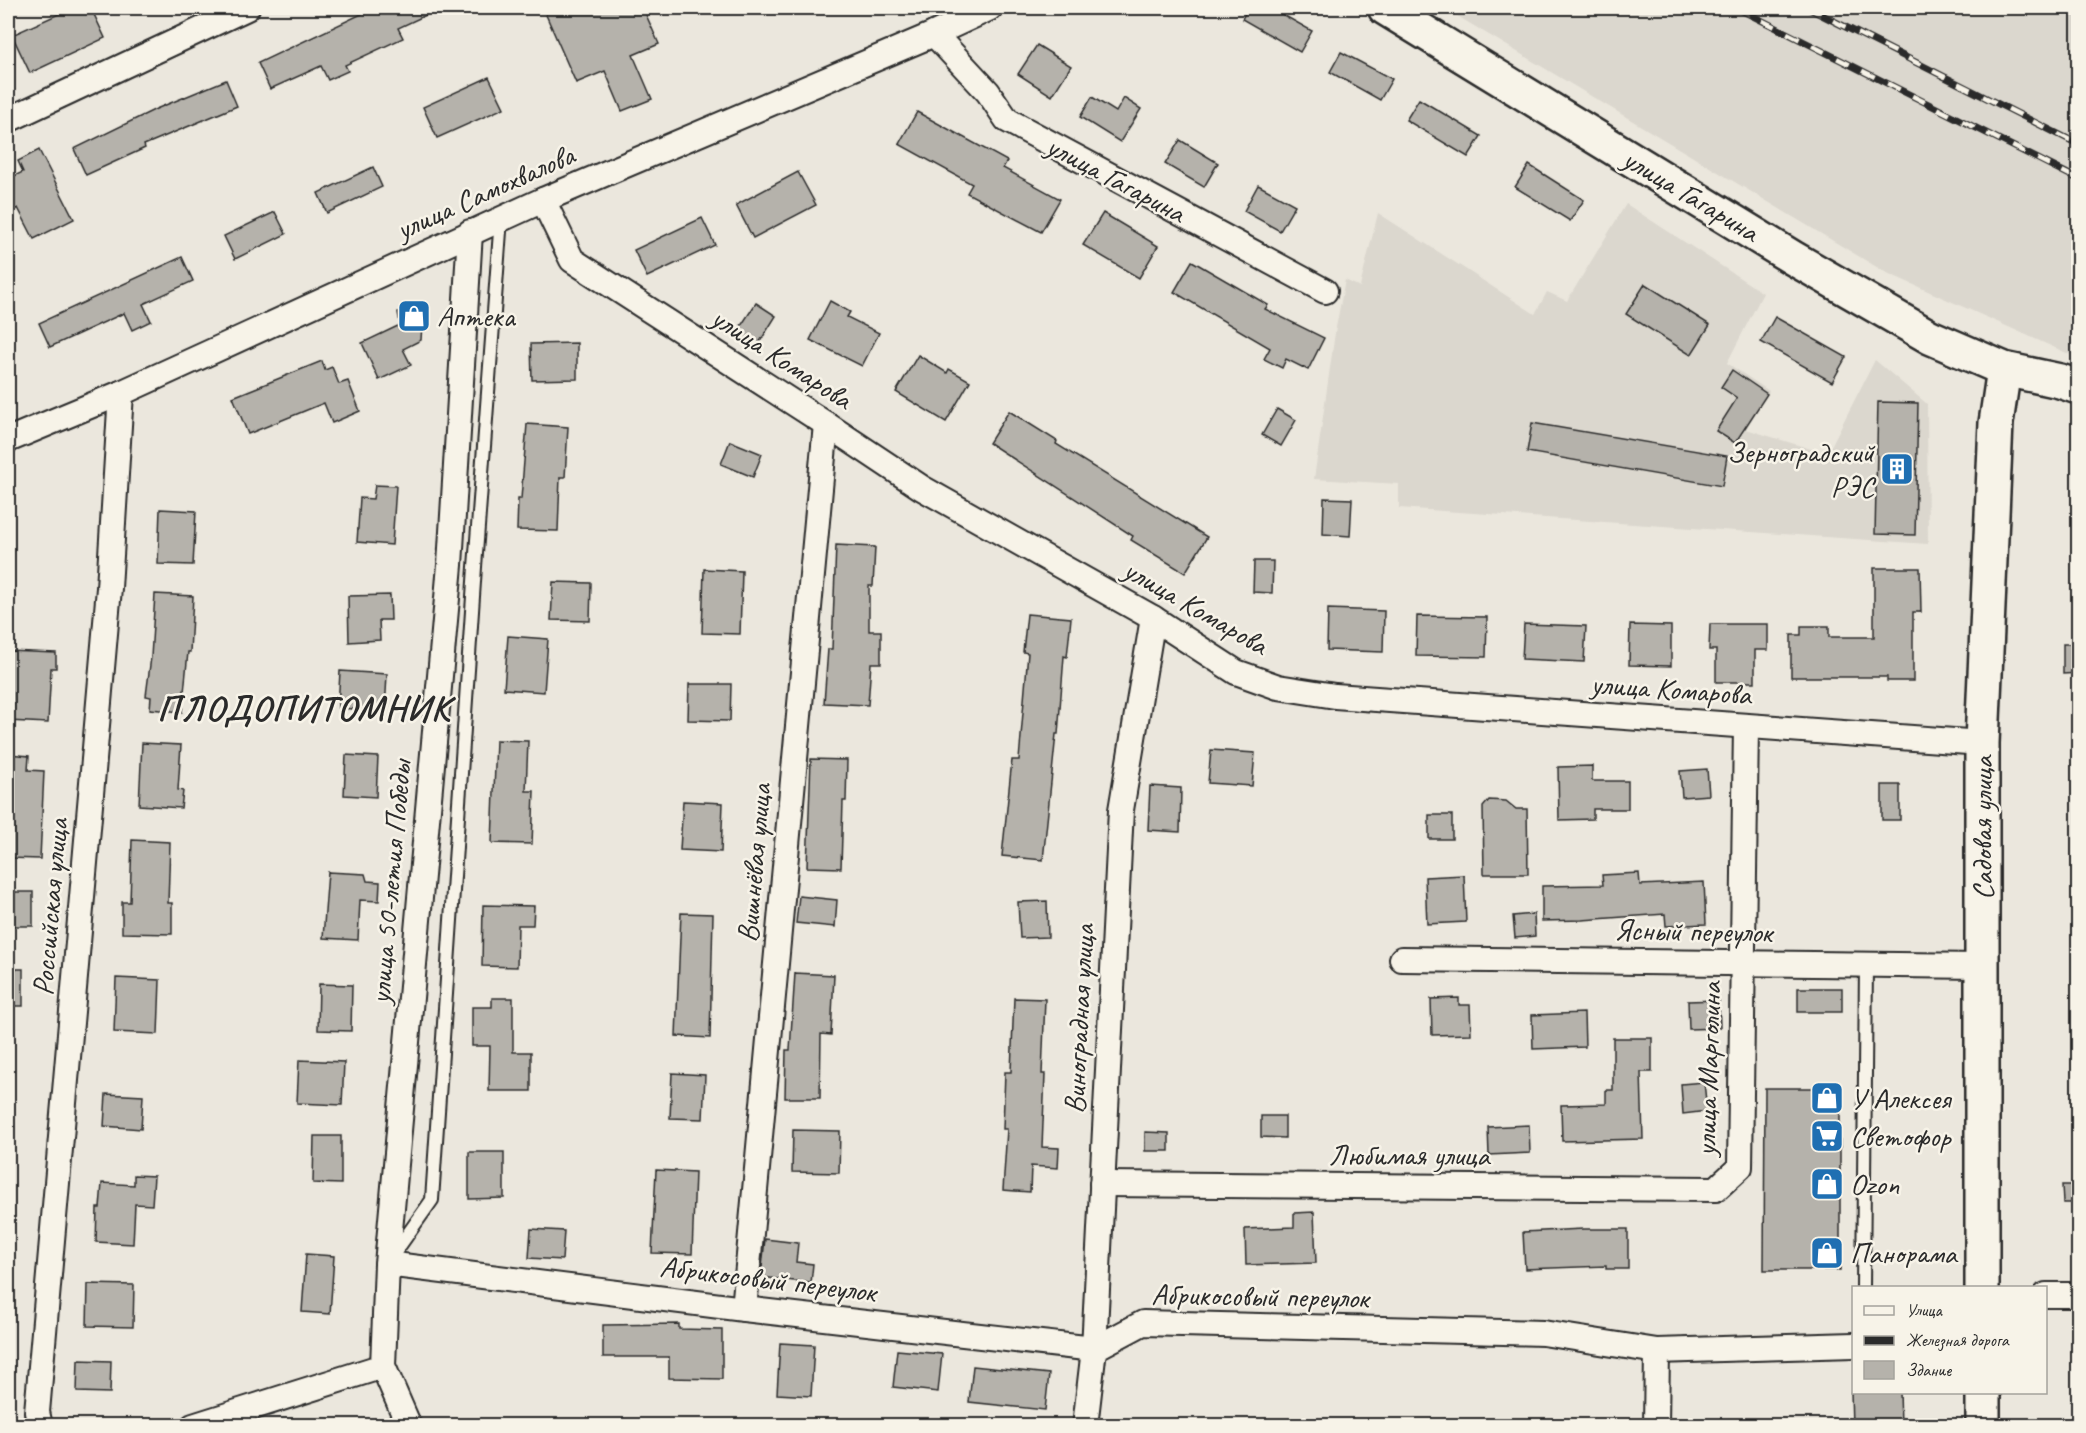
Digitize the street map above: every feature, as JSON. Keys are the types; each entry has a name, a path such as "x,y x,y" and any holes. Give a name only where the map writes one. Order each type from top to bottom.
{"main road":[{"name":"улица Гагарина","path":"1385,8 1803,263 1930,336 2004,369 2079,387"},
{"name":"Садовая улица","path":"1982,1286 1982,743 1996,423 2004,369"},
{"path":"1983,1394 1983,1425"}],"street":[{"path":"8,120 247,8"},
{"name":"улица Самохвалова","path":"8,440 121,393 501,218 990,8"},
{"name":"улица Гагарина","path":"934,34 988,92 1007,120 1325,291"},
{"name":"улица Комарова","path":"543,200 572,260 826,424 922,489 1153,618 1236,672 1278,687 1335,696 1982,743"},
{"name":"улица 50-летия Победы","path":"409,1425 383,1366 387,1264 450,565 470,232"},
{"name":"Российская улица","path":"40,1425 37,1412 109,588 121,393"},
{"name":"Вишнёвая улица","path":"744,1309 826,424"},
{"name":"Виноградная улица","path":"1085,1425 1094,1349 1121,810 1153,618"},
{"name":"улица Марголина","path":"1716,1189 1740,1167 1746,726"},
{"name":"Ясный переулок","path":"1402,959 1982,966"},
{"name":"Любимая улица","path":"1102,1184 1716,1189"},
{"name":"Абрикосовый переулок","path":"387,1264 744,1309 1094,1349 1143,1323 1543,1333 1657,1351 1852,1345"},
{"path":"2047,1295 2079,1295"},
{"path":"1656,1425 1657,1351"},
{"path":"194,1425 383,1366"}],"lane":[{"path":"387,1264 432,1200 501,218"},
{"path":"1863,1286 1866,965"}],"shaded area":[{"path":"1444,8 2078,8 2078,358 1885,272"},
{"path":"1626,204 1763,293 1727,363 1769,391 1746,429 1827,454 1875,360 1927,404 1928,544 1399,508 1399,484 1314,479 1345,280 1360,287 1378,213 1535,314 1547,292 1567,301"}],"building":[{"path":"72,8 91,8 105,38 30,73 12,35"},
{"path":"374,8 441,8 398,28 403,38 345,65 348,71 328,80 321,66 270,89 258,63"},
{"path":"543,8 643,8 659,44 633,55 652,99 622,111 605,71 576,83"},
{"path":"1248,8 1271,8 1312,31 1300,52 1242,19"},
{"path":"1037,45 1071,66 1052,96 1018,74"},
{"path":"1341,52 1392,79 1380,100 1330,72"},
{"path":"489,77 504,108 437,138 423,107"},
{"path":"226,80 237,106 144,145 145,148 86,175 74,149 156,109"},
{"path":"1092,97 1116,112 1124,98 1141,109 1120,142 1080,117"},
{"path":"1419,99 1481,136 1468,157 1406,120"},
{"path":"917,112 1007,161 1003,168 1060,199 1041,232 967,193 972,184 899,144"},
{"path":"1180,140 1218,163 1204,187 1165,164"},
{"path":"39,150 74,219 34,239 18,208 8,213 8,179 23,172 18,161"},
{"path":"1529,165 1584,200 1570,221 1515,187"},
{"path":"373,167 382,187 327,213 318,193"},
{"path":"798,172 816,205 753,238 736,205"},
{"path":"1258,185 1295,205 1280,231 1244,211"},
{"path":"275,212 286,234 235,259 224,236"},
{"path":"1103,213 1158,246 1139,278 1083,245"},
{"path":"702,218 715,245 647,277 634,250"},
{"path":"182,257 193,281 143,304 151,321 132,330 124,313 50,347 39,323"},
{"path":"1192,261 1268,305 1265,309 1324,338 1308,370 1286,359 1282,368 1264,359 1270,348 1174,292"},
{"path":"1645,284 1710,325 1691,355 1626,314"},
{"path":"830,301 850,312 847,317 879,333 862,366 810,340"},
{"path":"756,303 776,316 756,348 735,335"},
{"path":"423,307 421,340 403,349 411,365 379,380 362,343 400,325 398,312"},
{"path":"1775,317 1846,357 1832,382 1761,342"},
{"path":"577,343 577,379 532,380 531,344"},
{"path":"918,355 947,373 949,369 970,381 946,422 896,392"},
{"path":"322,361 325,370 332,367 339,384 348,381 360,411 332,423 324,403 248,434 233,397"},
{"path":"1732,370 1767,394 1735,443 1716,431 1737,398 1721,387"},
{"name":"Зерноградский РЭС","path":"1878,402 1918,403 1915,535 1875,534"},
{"path":"1277,409 1296,420 1281,446 1262,435"},
{"path":"1009,411 1057,441 1056,444 1207,537 1185,573 1131,540 1133,536 989,443"},
{"path":"1532,423 1727,456 1722,486 1527,452"},
{"path":"527,424 568,427 565,477 560,477 558,531 517,530 518,499 521,499"},
{"path":"730,441 762,454 753,477 721,464"},
{"path":"375,485 396,486 392,545 357,542 360,498 373,499"},
{"path":"1324,498 1352,499 1350,536 1323,534"},
{"path":"160,509 196,511 193,565 158,564"},
{"path":"836,545 875,547 873,586 869,586 869,631 881,631 881,663 871,663 868,705 824,703 828,649 832,649"},
{"path":"1254,561 1273,561 1272,593 1253,592"},
{"path":"1874,568 1920,568 1921,612 1913,612 1913,681 1887,681 1887,677 1791,677 1791,635 1801,635 1801,626 1829,626 1829,637 1874,637"},
{"path":"704,569 742,571 740,634 702,633"},
{"path":"553,582 591,583 590,621 551,620"},
{"path":"155,594 193,596 190,652 188,652 182,712 150,709 151,697 146,696"},
{"path":"390,595 391,620 379,620 380,640 349,642 348,596"},
{"path":"1328,609 1384,611 1383,652 1327,650"},
{"path":"1027,614 1071,618 1067,657 1064,656 1058,734 1056,734 1043,860 1002,856 1012,760 1019,760 1028,653 1023,652"},
{"path":"1417,616 1487,617 1486,657 1416,656"},
{"path":"1524,624 1586,626 1584,662 1522,659"},
{"path":"1710,624 1768,624 1768,650 1755,650 1755,682 1716,682 1716,650 1709,650"},
{"path":"1630,625 1671,626 1671,666 1629,665"},
{"path":"508,636 548,639 544,692 504,689"},
{"path":"2063,644 2079,644 2079,673 2063,674"},
{"path":"8,651 56,653 56,668 51,668 48,723 8,721"},
{"path":"340,671 387,674 385,711 338,708"},
{"path":"689,684 731,684 730,721 688,720"},
{"path":"496,740 528,741 526,791 534,791 532,844 492,843"},
{"path":"142,743 181,745 178,790 183,791 181,808 139,805"},
{"path":"1211,750 1255,753 1252,786 1208,783"},
{"path":"9,754 29,756 28,770 44,771 40,859 8,858"},
{"path":"346,755 378,757 376,797 344,795"},
{"path":"811,759 847,760 841,868 807,867"},
{"path":"1592,766 1592,781 1628,781 1628,809 1593,809 1593,819 1559,820 1558,767"},
{"path":"1707,769 1709,795 1682,797 1680,771"},
{"path":"1882,785 1900,785 1900,820 1882,820"},
{"path":"1150,786 1181,788 1180,832 1148,830"},
{"path":"1489,800 1506,801 1516,809 1527,809 1528,874 1484,874 1483,807"},
{"path":"683,801 723,803 721,852 680,850"},
{"path":"1429,815 1452,815 1452,839 1429,839"},
{"path":"132,840 170,842 168,903 172,903 172,934 122,933 122,902 130,902"},
{"path":"328,872 365,874 367,881 380,882 379,901 360,900 358,940 323,938"},
{"path":"1639,873 1640,885 1704,882 1706,924 1666,926 1665,914 1542,921 1542,886 1603,885 1602,875"},
{"path":"1464,875 1466,922 1427,924 1425,877"},
{"path":"8,892 33,892 33,926 8,926"},
{"path":"799,896 837,900 835,927 796,923"},
{"path":"1047,901 1048,937 1020,938 1018,902"},
{"path":"483,905 534,906 533,925 518,925 517,967 482,966"},
{"path":"681,913 713,914 710,1038 676,1036"},
{"path":"1534,914 1535,936 1515,938 1513,916"},
{"path":"8,969 23,969 23,1006 8,1006"},
{"path":"795,973 834,975 831,1035 821,1034 820,1098 785,1098 786,1050 790,1050"},
{"path":"116,978 160,980 158,1034 114,1032"},
{"path":"319,984 352,985 351,1031 318,1030"},
{"path":"1798,988 1842,988 1842,1012 1798,1012"},
{"path":"492,998 513,998 513,1052 531,1052 531,1091 489,1091 490,1046 472,1046 472,1007 492,1007"},
{"path":"1014,998 1045,999 1042,1147 1059,1148 1058,1168 1031,1166 1030,1192 1003,1190 1007,1129 1003,1129 1005,1072 1011,1072"},
{"path":"1459,998 1459,1005 1470,1005 1471,1034 1432,1035 1431,999"},
{"path":"1719,1000 1720,1028 1689,1029 1688,1001"},
{"path":"1584,1013 1585,1047 1533,1049 1532,1015"},
{"path":"1613,1038 1652,1038 1652,1072 1641,1072 1643,1139 1562,1141 1561,1105 1606,1104 1606,1090 1613,1090"},
{"path":"299,1060 344,1062 342,1105 297,1103"},
{"path":"672,1073 705,1075 703,1119 670,1118"},
{"path":"1704,1082 1707,1111 1683,1114 1681,1084"},
{"path":"1765,1088 1840,1088 1840,1270 1764,1270"},
{"path":"106,1094 143,1096 141,1129 104,1126"},
{"path":"1261,1116 1285,1116 1285,1138 1261,1137"},
{"path":"1529,1125 1530,1153 1489,1155 1488,1127"},
{"path":"793,1130 840,1131 839,1173 792,1172"},
{"path":"1145,1132 1169,1133 1169,1151 1145,1151"},
{"path":"314,1136 341,1136 341,1184 313,1183"},
{"path":"469,1152 504,1152 504,1198 469,1199"},
{"path":"656,1170 695,1172 692,1254 652,1253"},
{"path":"134,1175 154,1176 152,1205 135,1204 133,1244 96,1242 97,1208 100,1208 102,1183 134,1185"},
{"path":"2062,1185 2079,1185 2079,1203 2063,1203"},
{"path":"1314,1212 1316,1263 1246,1265 1245,1229 1294,1227 1294,1213"},
{"path":"531,1229 564,1231 562,1260 529,1258"},
{"path":"1628,1229 1628,1269 1606,1269 1606,1266 1525,1269 1523,1232"},
{"path":"765,1239 798,1243 796,1262 813,1264 811,1283 761,1277"},
{"path":"306,1254 334,1256 330,1314 302,1312"},
{"path":"88,1284 134,1285 133,1327 87,1326"},
{"path":"679,1324 679,1329 722,1330 722,1379 669,1378 669,1357 603,1357 603,1325"},
{"path":"780,1343 814,1345 811,1396 777,1394"},
{"path":"897,1350 942,1354 938,1392 893,1387"},
{"path":"78,1360 111,1361 110,1393 77,1392"},
{"path":"973,1366 1049,1374 1045,1410 969,1402"},
{"path":"1851,1392 1852,1394 1900,1394 1901,1425 1852,1425"}],"railway":[{"path":"1737,8 2078,179"},
{"path":"1808,8 2078,144"}],"place":[{"name":"Аптека","path":"414,316"},
{"name":"Зерноградский РЭС","path":"1897,469"},
{"name":"У Алексея","path":"1827,1098"},
{"name":"Светофор","path":"1827,1136"},
{"name":"Ozon","path":"1827,1184"},
{"name":"Панорама","path":"1827,1253"}],"district":[{"name":"ПЛОДОПИТОМНИК","path":"304,707"}]}
